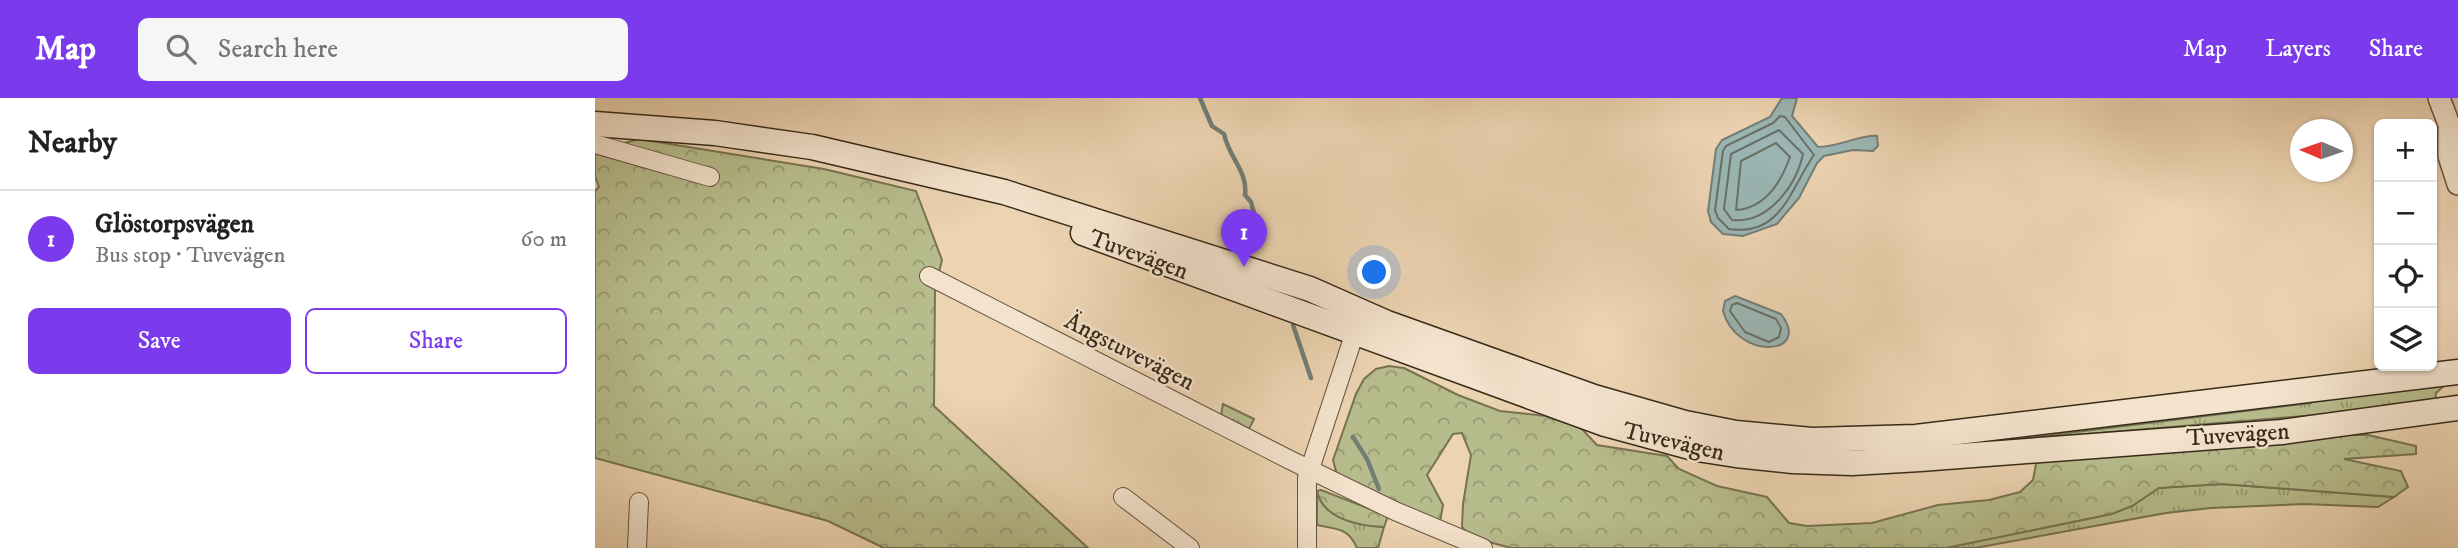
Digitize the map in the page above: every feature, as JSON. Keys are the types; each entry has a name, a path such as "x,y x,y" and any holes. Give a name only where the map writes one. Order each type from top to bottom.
{"main road":[{"name":"Tuvevägen","path":"595,124 715,133 812,146 932,176 1358,323 1635,411 1736,433 1812,440 1916,437 2458,372"},
{"name":"Tuvevägen","path":"1358,323 1605,424 1697,449 1793,461 1920,459 2282,432 2458,408"}],"street":[{"path":"2439,98 2453,137 2449,156 2458,184"},
{"path":"595,144 710,177"},
{"name":"Ängstuvevägen","path":"929,276 1309,469 1395,511 1483,548"},
{"path":"1307,548 1309,469 1358,323"},
{"path":"1123,497 1190,548"},
{"path":"636,548 639,502"}],"green space":[{"path":"639,139 824,169 916,191 942,260 935,288 934,406 1088,548 884,548 828,521 595,458 595,191 599,187 595,176 595,151"},
{"path":"1389,366 1404,368 1458,395 1500,411 1546,416 1581,428 1597,445 1667,456 1679,469 1717,486 1767,497 1789,523 1807,526 1872,523 1938,505 1989,500 2020,492 2033,480 2037,459 2343,435 2368,435 2416,446 2416,454 2344,459 2401,471 2408,487 2394,497 2222,484 2159,488 2132,506 2112,514 1946,548 1511,548 1471,537 1462,527 1471,455 1462,433 1453,434 1427,475 1443,505 1440,522 1337,475 1333,460 1356,394 1364,379 1376,369"},
{"path":"2448,382 2436,393 2435,405 2003,441 2311,403 2312,400"},
{"path":"1223,404 1254,419 1249,429 1221,415"},
{"path":"2222,484 2394,497 2378,507 2304,504 2166,513 1975,548 1946,548 2132,506 2158,488"},
{"path":"1321,490 1388,516 1384,527 1353,523 1334,514 1321,501 1317,491"},
{"path":"1317,491 1326,508 1343,519 1384,527 1378,548 1357,548 1346,533 1317,525"}],"water":[{"path":"1782,98 1797,98 1792,116 1818,147 1871,136 1877,136 1878,146 1873,151 1853,150 1824,156 1817,163 1799,198 1777,224 1743,236 1723,234 1711,222 1708,211 1716,149 1722,140 1770,117"},
{"path":"1735,296 1781,314 1788,328 1787,338 1780,345 1769,347 1756,345 1742,338 1731,327 1723,311 1725,301"}],"waterway":[{"path":"1200,98 1212,126 1224,134 1241,171 1245,195 1251,202 1260,235"},
{"path":"1293,325 1311,378"},
{"path":"1353,437 1367,459 1379,489"}],"place":[{"name":"Glöstorpsvägen","path":"1244,267"}]}
